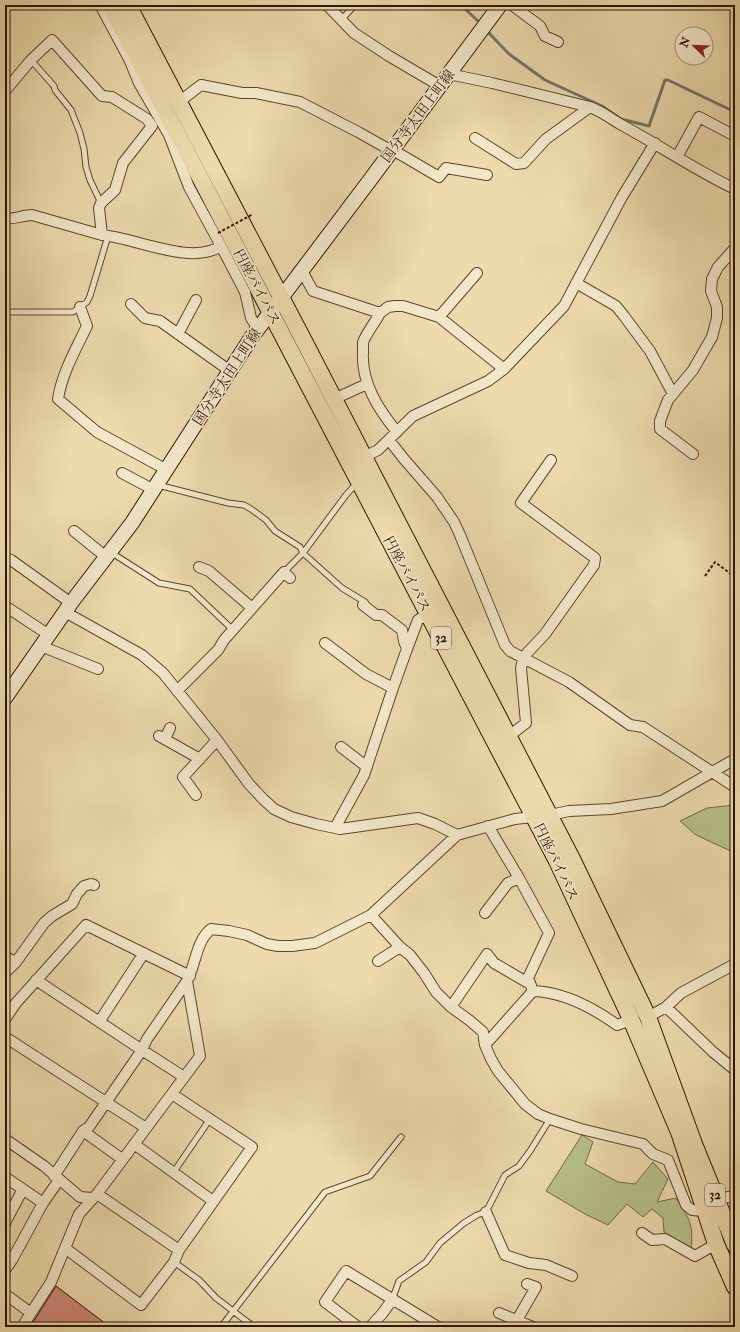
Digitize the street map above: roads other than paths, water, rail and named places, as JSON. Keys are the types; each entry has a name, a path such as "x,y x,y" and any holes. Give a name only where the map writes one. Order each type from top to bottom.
{"highway":[{"name":"円座バイパス","path":"110,5 428,614 542,816 572,859 648,1017 694,1144 735,1245"},
{"name":"円座バイパス","path":"128,5 509,736 542,816 557,861 631,1020 679,1132 716,1244 735,1287"}],"main road":[{"name":"国分寺太田上町線","path":"5,698 68,608 132,523 270,312 282,298 500,5"}],"street":[{"path":"100,5 130,61 139,82 169,135 189,187 245,292 251,318 258,329"},
{"path":"327,5 354,33 389,56 440,86"},
{"path":"512,5 540,26 544,36 558,42"},
{"path":"5,91 31,60 52,40 102,96 112,97 147,119 152,126 123,163 115,190 101,203 99,208 105,235"},
{"path":"449,74 590,107 600,111 700,171 735,190"},
{"path":"179,102 201,85 256,93 300,102 439,177 446,168 487,175"},
{"path":"475,138 516,164 524,163 546,139 590,107"},
{"path":"678,157 699,117 735,136"},
{"path":"364,457 378,450 413,416 488,381 504,369 564,306 622,197 655,143"},
{"path":"5,218 9,219 23,215 32,215 105,235 195,254 214,250 220,246"},
{"path":"693,454 660,429 660,421 668,400 693,370 712,337 717,318 717,307 711,291 712,279 718,267 735,248"},
{"path":"302,271 312,291 380,313"},
{"path":"439,317 477,273"},
{"path":"576,283 616,306 641,336 673,394"},
{"path":"178,334 196,300"},
{"path":"131,304 144,318 160,321 230,371"},
{"path":"504,369 439,317 403,306 388,308 380,313 363,342 362,358 364,371 367,384 376,404 404,459 437,497 454,522 505,645 510,651 569,682 630,725 643,727 735,787"},
{"path":"80,307 87,326 59,390 58,399 97,432 167,470"},
{"path":"334,399 367,384"},
{"path":"509,736 526,723 521,668 523,659 545,634 594,565 595,558 521,503 551,460"},
{"path":"122,473 156,487"},
{"path":"74,531 108,554"},
{"path":"5,557 11,560 68,608 142,655 163,673 217,740 249,784 274,809 291,817 340,829 418,818 457,834"},
{"path":"199,567 209,571 252,608"},
{"path":"177,691 218,650 224,640 252,608 287,575"},
{"path":"5,606 45,641 98,669"},
{"path":"366,608 376,614 382,615 402,630 407,649"},
{"path":"335,828 364,775 393,688 418,620 428,614"},
{"path":"325,642 366,674 393,688"},
{"path":"170,728 162,737 200,759"},
{"path":"196,795 183,777 217,740"},
{"path":"341,747 367,767"},
{"path":"5,1270 12,1260 83,1131 89,1127 189,978 205,934 211,929 247,935 267,944 278,946 315,943 371,915 457,834 515,819 569,811 611,809 662,801 735,759"},
{"path":"488,826 549,933 528,978 532,988"},
{"path":"485,913 508,883 519,878"},
{"path":"5,973 16,962 52,916 72,904 77,894 84,886 90,884 94,885"},
{"path":"371,915 400,948 410,955 436,992 451,1007 483,1032 491,1059 498,1071 525,1104 538,1114 550,1119 581,1129 643,1144 653,1154 668,1160 686,1205 692,1210 705,1211"},
{"path":"5,1019 16,1003 86,925 144,953 189,978"},
{"path":"378,961 400,948"},
{"path":"99,1022 144,953"},
{"path":"451,1007 487,954 494,963 532,988 579,1001 598,1011 617,1025 631,1020"},
{"path":"5,957 16,962"},
{"path":"648,1017 666,1007 681,993 735,964"},
{"path":"22,1327 51,1282 79,1214 200,1056 189,978"},
{"path":"36,980 184,1077"},
{"path":"486,1045 532,988"},
{"path":"666,1007 713,1052 735,1070"},
{"path":"5,1037 146,1128"},
{"path":"65,1248 141,1305 174,1262 179,1250 252,1147 172,1094"},
{"path":"83,1131 122,1159"},
{"path":"5,1139 44,1166 80,1197 94,1196 179,1250"},
{"path":"134,1144 213,1202"},
{"path":"5,1177 43,1203"},
{"path":"5,1223 23,1189"},
{"path":"716,1199 735,1196"},
{"path":"486,1212 505,1255 529,1263 546,1265 572,1276"},
{"path":"642,1232 652,1240 665,1239 695,1256 716,1244"},
{"path":"358,1327 325,1302 346,1271 438,1327"},
{"path":"517,1320 536,1287 527,1284"},
{"path":"5,1294 31,1313"},
{"path":"370,1327 392,1300"},
{"path":"499,1313 533,1327"}],"lane":[{"path":"341,20 355,5"},
{"path":"31,60 54,86 55,90 71,110 80,133 86,167 90,180 101,203"},
{"path":"5,312 73,312 87,302 90,296 105,235"},
{"path":"287,575 346,495 359,481"},
{"path":"156,487 228,503 244,505 252,509 266,520 275,531 300,547 303,553 342,588 365,602 366,608"},
{"path":"108,554 159,584 190,589 233,630"},
{"path":"173,1173 210,1119"},
{"path":"392,1300 399,1281 426,1262 440,1243 464,1223 477,1215 486,1212 505,1175 518,1166 530,1151 550,1119"},
{"path":"221,1327 325,1192 370,1176 401,1138"},
{"path":"174,1262 199,1280 216,1298 254,1327"}],"waterway":[{"path":"458,5 464,8 478,21"},
{"path":"488,32 509,54 545,80 602,106 621,119 649,126 665,80 668,80 735,112"}]}
